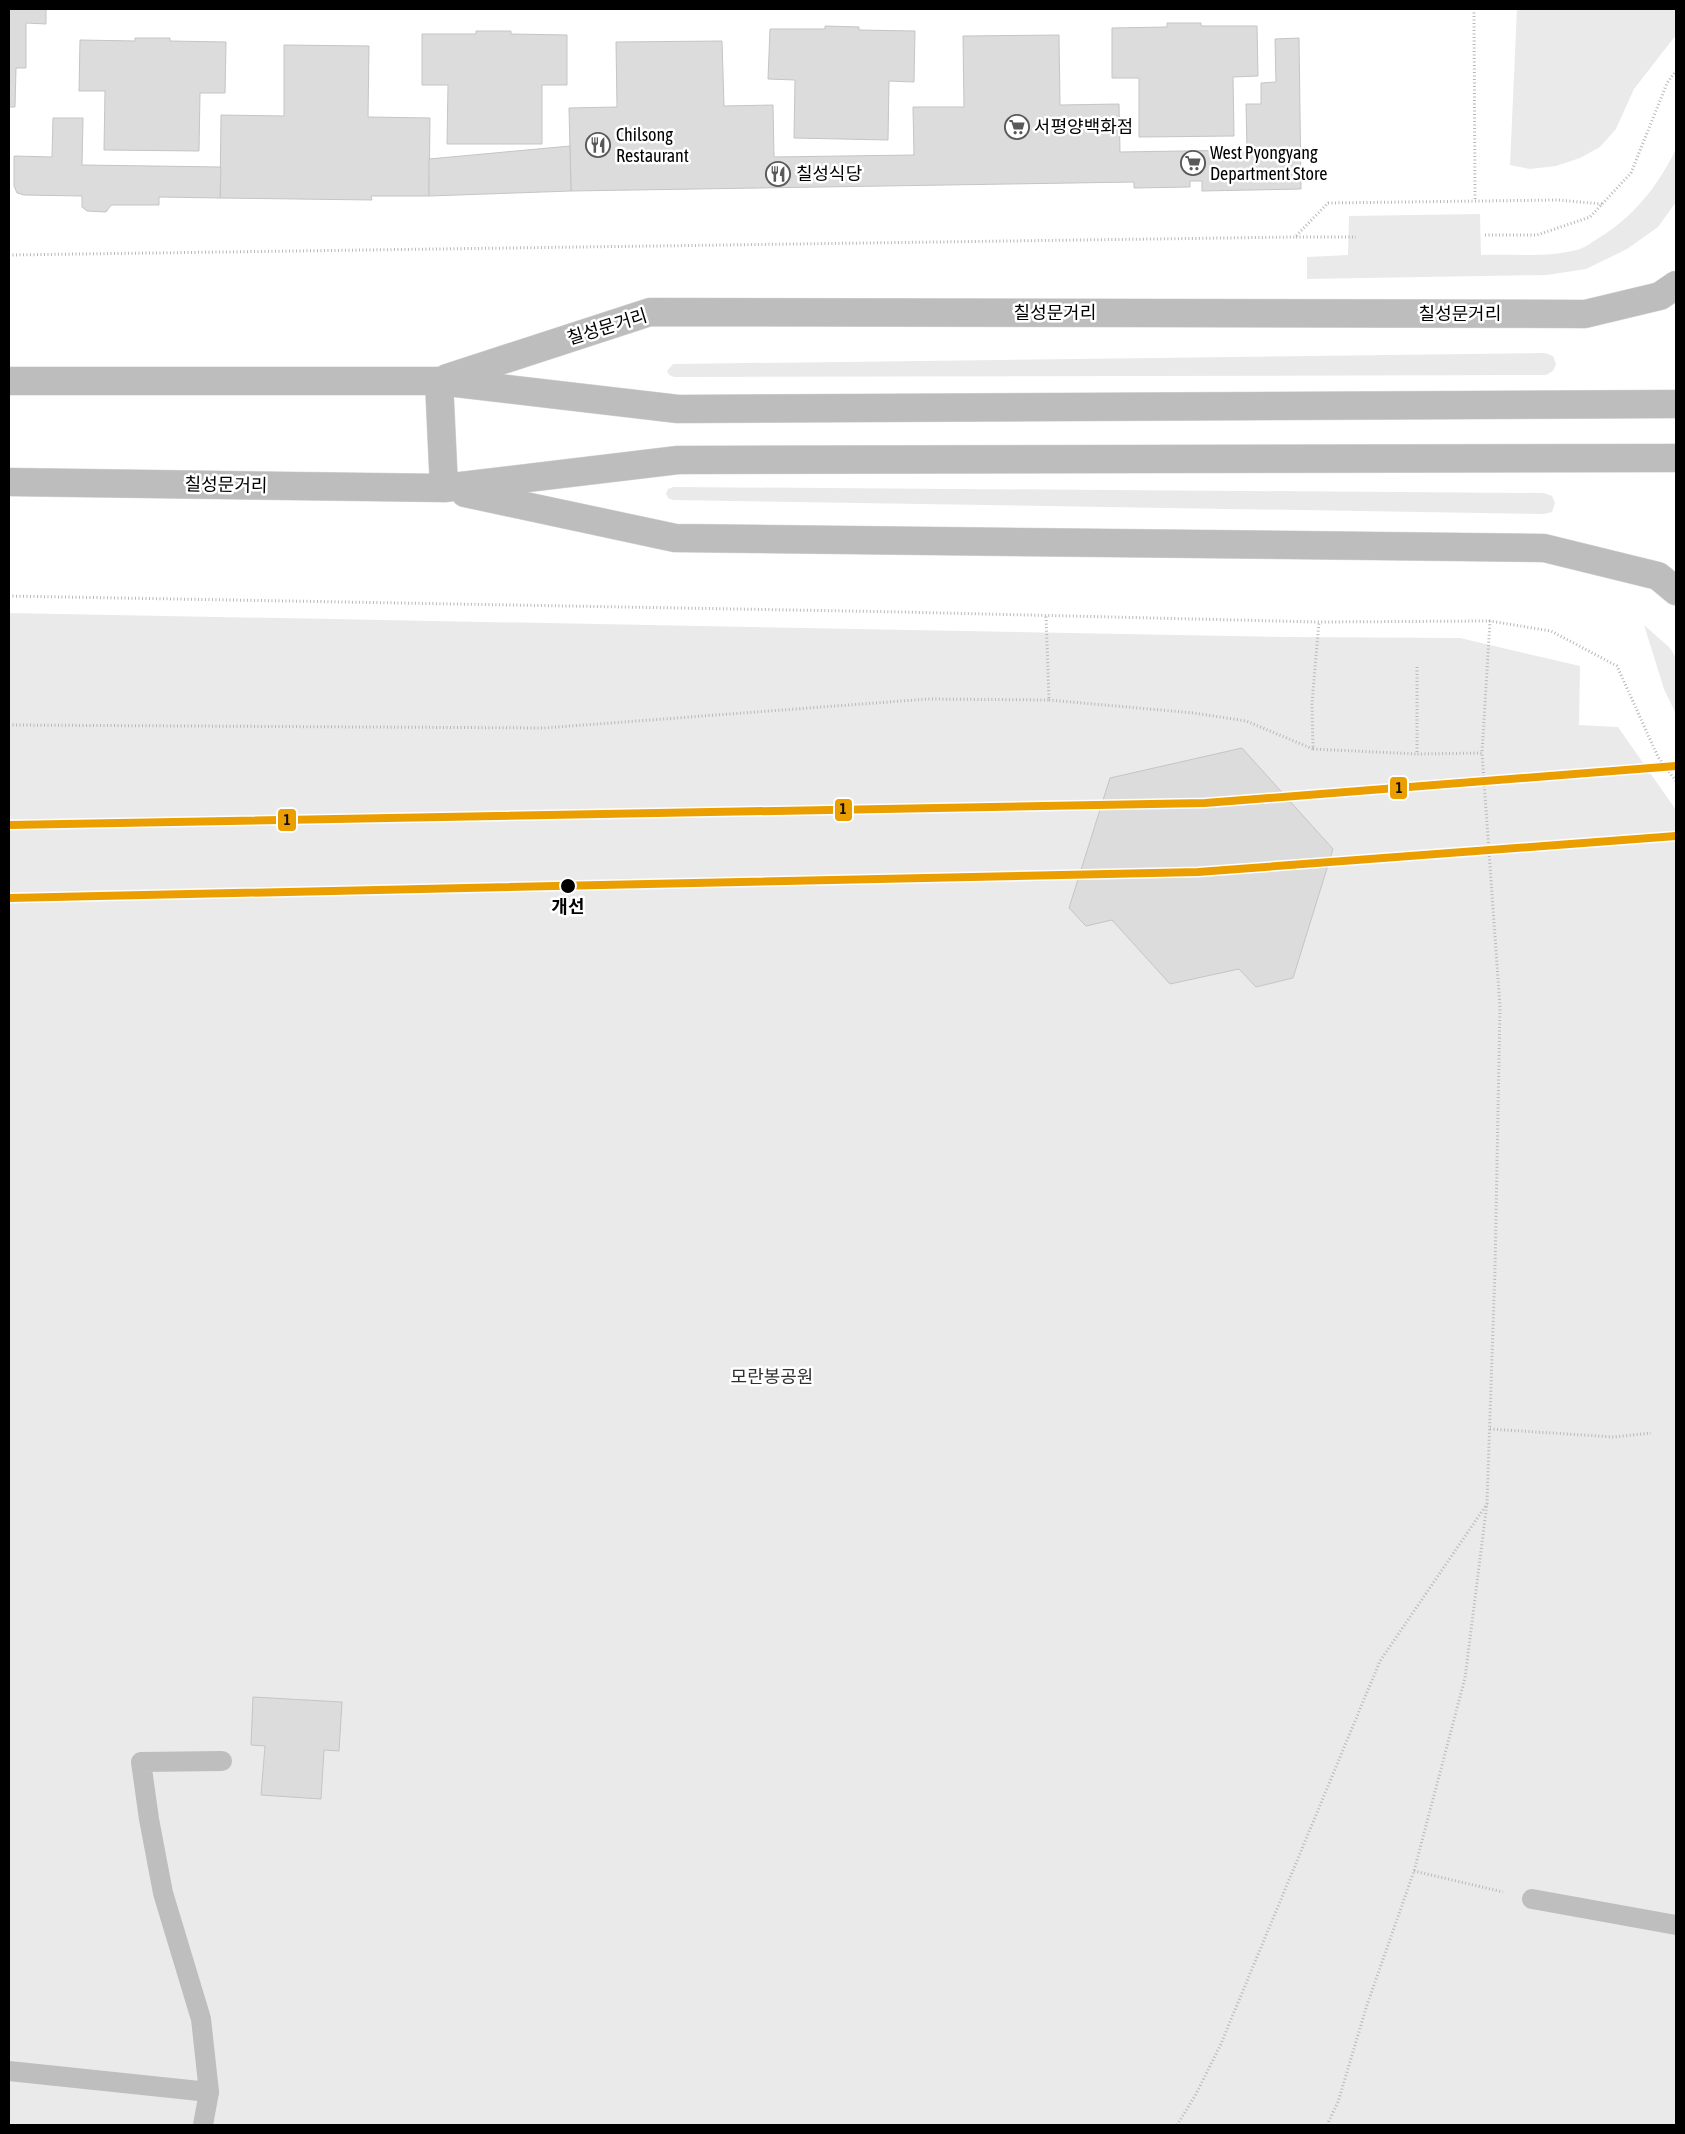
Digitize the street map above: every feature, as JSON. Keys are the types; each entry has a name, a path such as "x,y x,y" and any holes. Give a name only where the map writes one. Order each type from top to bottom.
{"main road":[{"name":"칠성문거리","path":"439,381 650,312 1585,314 1660,296 1676,285"},
{"name":"칠성문거리","path":"9,381 439,381 678,409 1676,404"},
{"path":"439,381 444,488"},
{"name":"칠성문거리","path":"9,482 444,488 678,460 1676,458"},
{"name":"칠성문거리","path":"444,488 675,538 1544,548 1658,576 1676,591"}],"lane":[{"path":"204,2125 209,2092 201,2019 164,1893 149,1819 141,1762 222,1761"},
{"path":"1532,1899 1676,1925"},
{"path":"9,2071 209,2092"}],"path":[{"path":"1474,9 1475,201"},
{"path":"1485,235 1537,235 1590,217 1631,173 1667,83 1676,71"},
{"path":"1295,237 1328,203 1558,200 1602,204"},
{"path":"9,255 1356,237"},
{"path":"9,596 1046,615 1318,622 1490,621 1551,631 1617,666 1658,757 1676,781"},
{"path":"1046,615 1049,700"},
{"path":"1326,2125 1338,2102 1367,2006 1414,1871 1465,1678 1487,1503 1500,1007 1482,753 1490,621"},
{"path":"1312,749 1313,694 1318,622"},
{"path":"1417,666 1417,754"},
{"path":"9,724 544,728 928,699 1049,700 1194,713 1246,722 1312,749 1417,754 1482,753"},
{"path":"1490,1428 1614,1437 1651,1433"},
{"path":"1177,2125 1195,2096 1220,2046 1380,1661 1487,1503"},
{"path":"1414,1871 1532,1899"}],"green space":[{"path":"1517,9 1676,9 1676,35 1634,89 1616,129 1600,147 1580,158 1556,166 1530,169 1510,165"},
{"path":"1676,149 1676,202 1658,227 1627,249 1586,269 1547,275 1307,279 1307,257 1348,255 1349,216 1480,214 1481,255 1544,255 1580,249 1610,231 1633,211 1653,188"},
{"path":"1545,353 1553,356 1556,364 1553,371 1546,375 674,377 669,375 667,371 673,364"},
{"path":"673,487 1544,493 1552,496 1555,503 1552,512 1544,514 673,500 668,498 666,494 668,489"},
{"name":"모란봉공원","path":"9,613 1287,637 1460,638 1580,666 1579,725 1618,727 1676,810 1676,2125 9,2125"},
{"path":"1644,625 1670,648 1676,658 1676,714 1664,689"}],"building":[{"path":"9,9 46,9 46,24 26,23 26,68 16,68 15,107 9,107"},
{"path":"1167,23 1201,23 1201,26 1257,26 1258,76 1233,77 1234,136 1139,137 1139,78 1112,78 1112,28 1167,27"},
{"path":"825,26 859,27 859,30 915,31 914,82 889,81 888,140 794,138 795,80 768,79 770,29 825,29"},
{"path":"476,31 511,31 511,34 567,35 567,85 542,85 542,144 447,144 448,85 422,85 422,34 476,34"},
{"name":"서평양백화점","path":"1059,35 1060,105 1119,104 1120,152 1247,150 1246,104 1261,104 1261,83 1276,82 1275,39 1299,38 1301,189 1202,191 1202,181 1190,181 1190,187 1134,188 1134,182 571,191 569,108 617,107 616,42 722,41 724,106 773,105 774,157 914,155 913,107 964,107 963,36"},
{"path":"135,38 170,38 170,41 226,42 225,93 200,93 199,151 104,150 105,91 79,91 80,40 135,41"},
{"path":"284,45 369,46 368,117 430,118 429,196 371,196 372,200 220,198 221,115 284,116"},
{"path":"53,118 83,118 82,165 221,167 220,198 159,197 159,205 111,205 106,212 87,211 82,207 82,196 24,195 17,193 14,186 14,156 52,157"},
{"path":"570,146 571,191 429,196 429,159"},
{"path":"1242,748 1333,849 1293,978 1256,987 1239,969 1170,984 1112,920 1086,926 1069,908 1110,778"},
{"path":"253,1697 342,1702 339,1751 324,1750 321,1799 261,1795 265,1746 251,1745"}],"transit line":[{"name":"1","path":"9,825 1205,803 1676,766"},
{"name":"1","path":"9,898 1198,872 1676,836"}],"place":[{"name":"서평양백화점","path":"1017,127"},
{"name":"Chilsong Restaurant","path":"598,145"},
{"name":"West Pyongyang Department Store","path":"1193,163"},
{"name":"칠성식당","path":"778,174"},
{"name":"개선","path":"568,886"}]}
